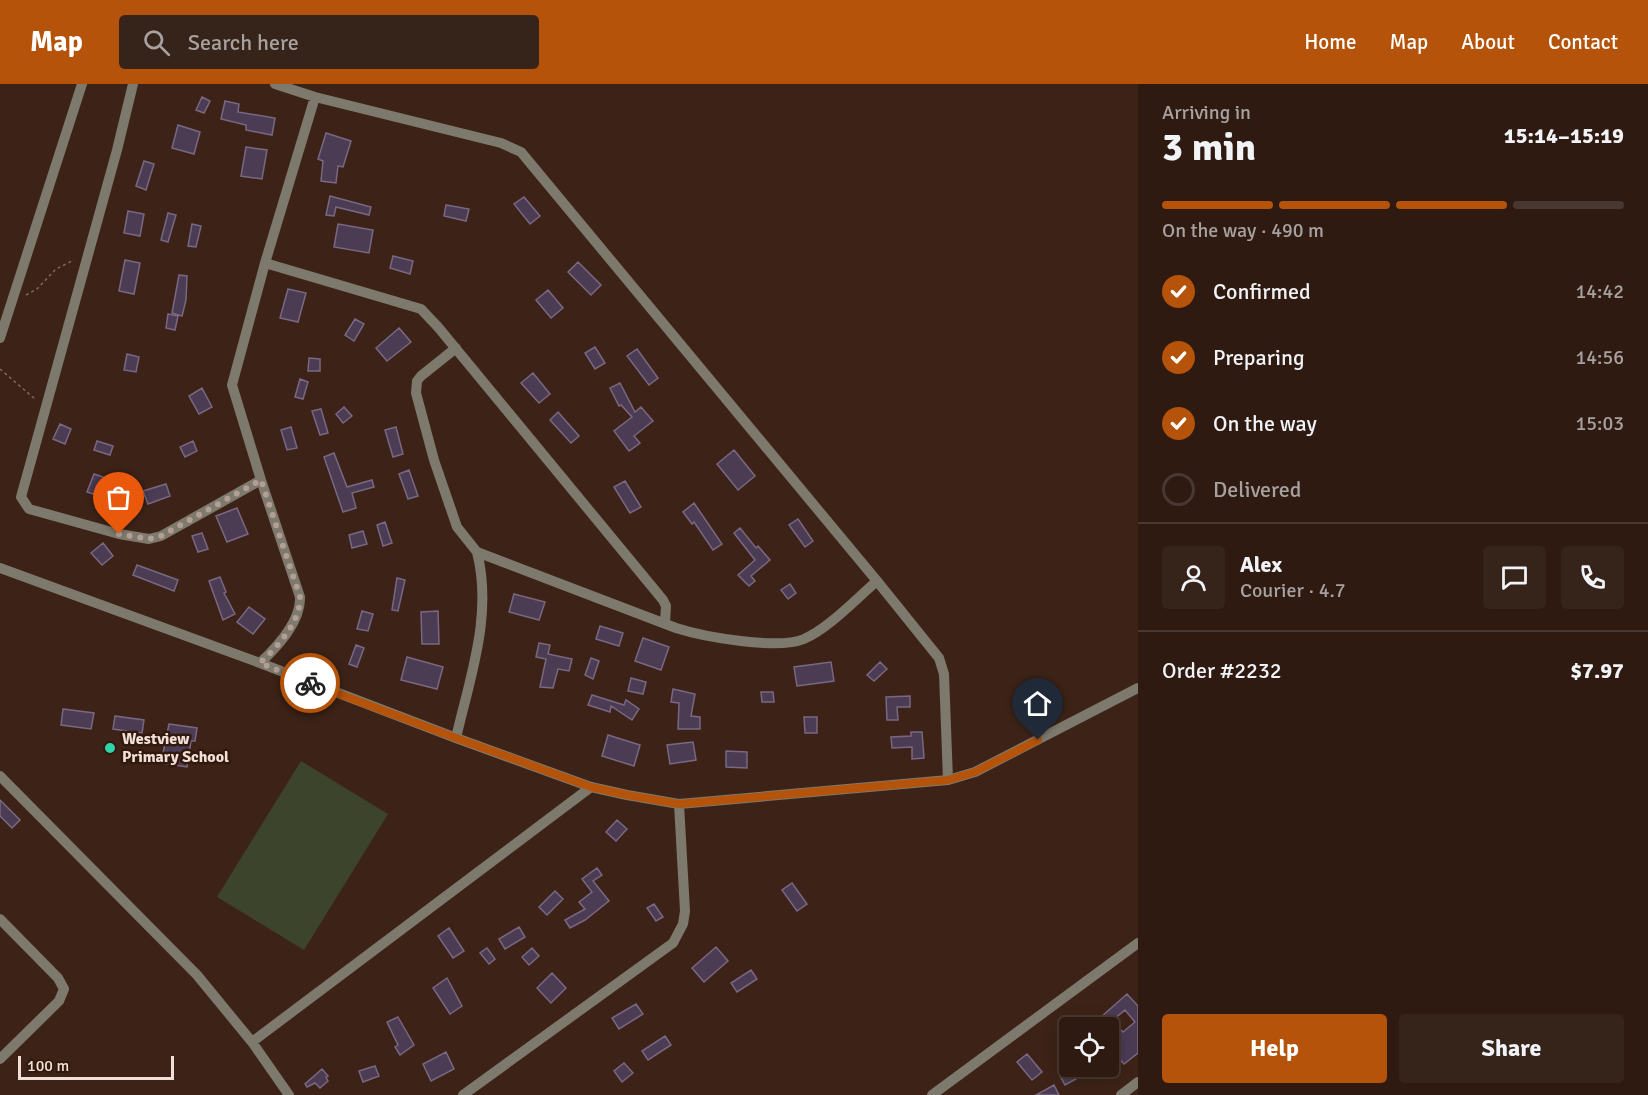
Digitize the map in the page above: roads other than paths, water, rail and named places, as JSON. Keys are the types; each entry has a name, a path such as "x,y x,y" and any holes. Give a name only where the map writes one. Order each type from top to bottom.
{"street":[{"path":"0,338 82,84"},
{"path":"133,84 89,253 21,496 29,509 119,534 149,539 161,536 261,480"},
{"path":"275,84 315,97 486,139 513,147 521,152 939,658 943,666 948,780"},
{"path":"260,663 275,649 301,606 232,385 315,97"},
{"path":"265,264 413,306 429,317 663,600 666,606 665,622"},
{"path":"456,348 421,376 417,381 416,393 434,460 457,527 477,552 483,572 484,614 456,738"},
{"path":"477,552 689,632 740,641 792,642 804,639 818,631 877,581"},
{"path":"0,568 591,787 679,804 948,780 975,772 1138,688"},
{"path":"0,776 197,975 252,1042 289,1095"},
{"path":"252,1042 591,787"},
{"path":"463,1095 673,943 683,924 685,911 679,804"},
{"path":"0,919 58,978 64,989 59,1001 0,1059"},
{"path":"933,1095 1137,946"},
{"path":"1121,1095 1138,1082"}],"place":[{"name":"Westview Primary School","path":"110,748"}]}
